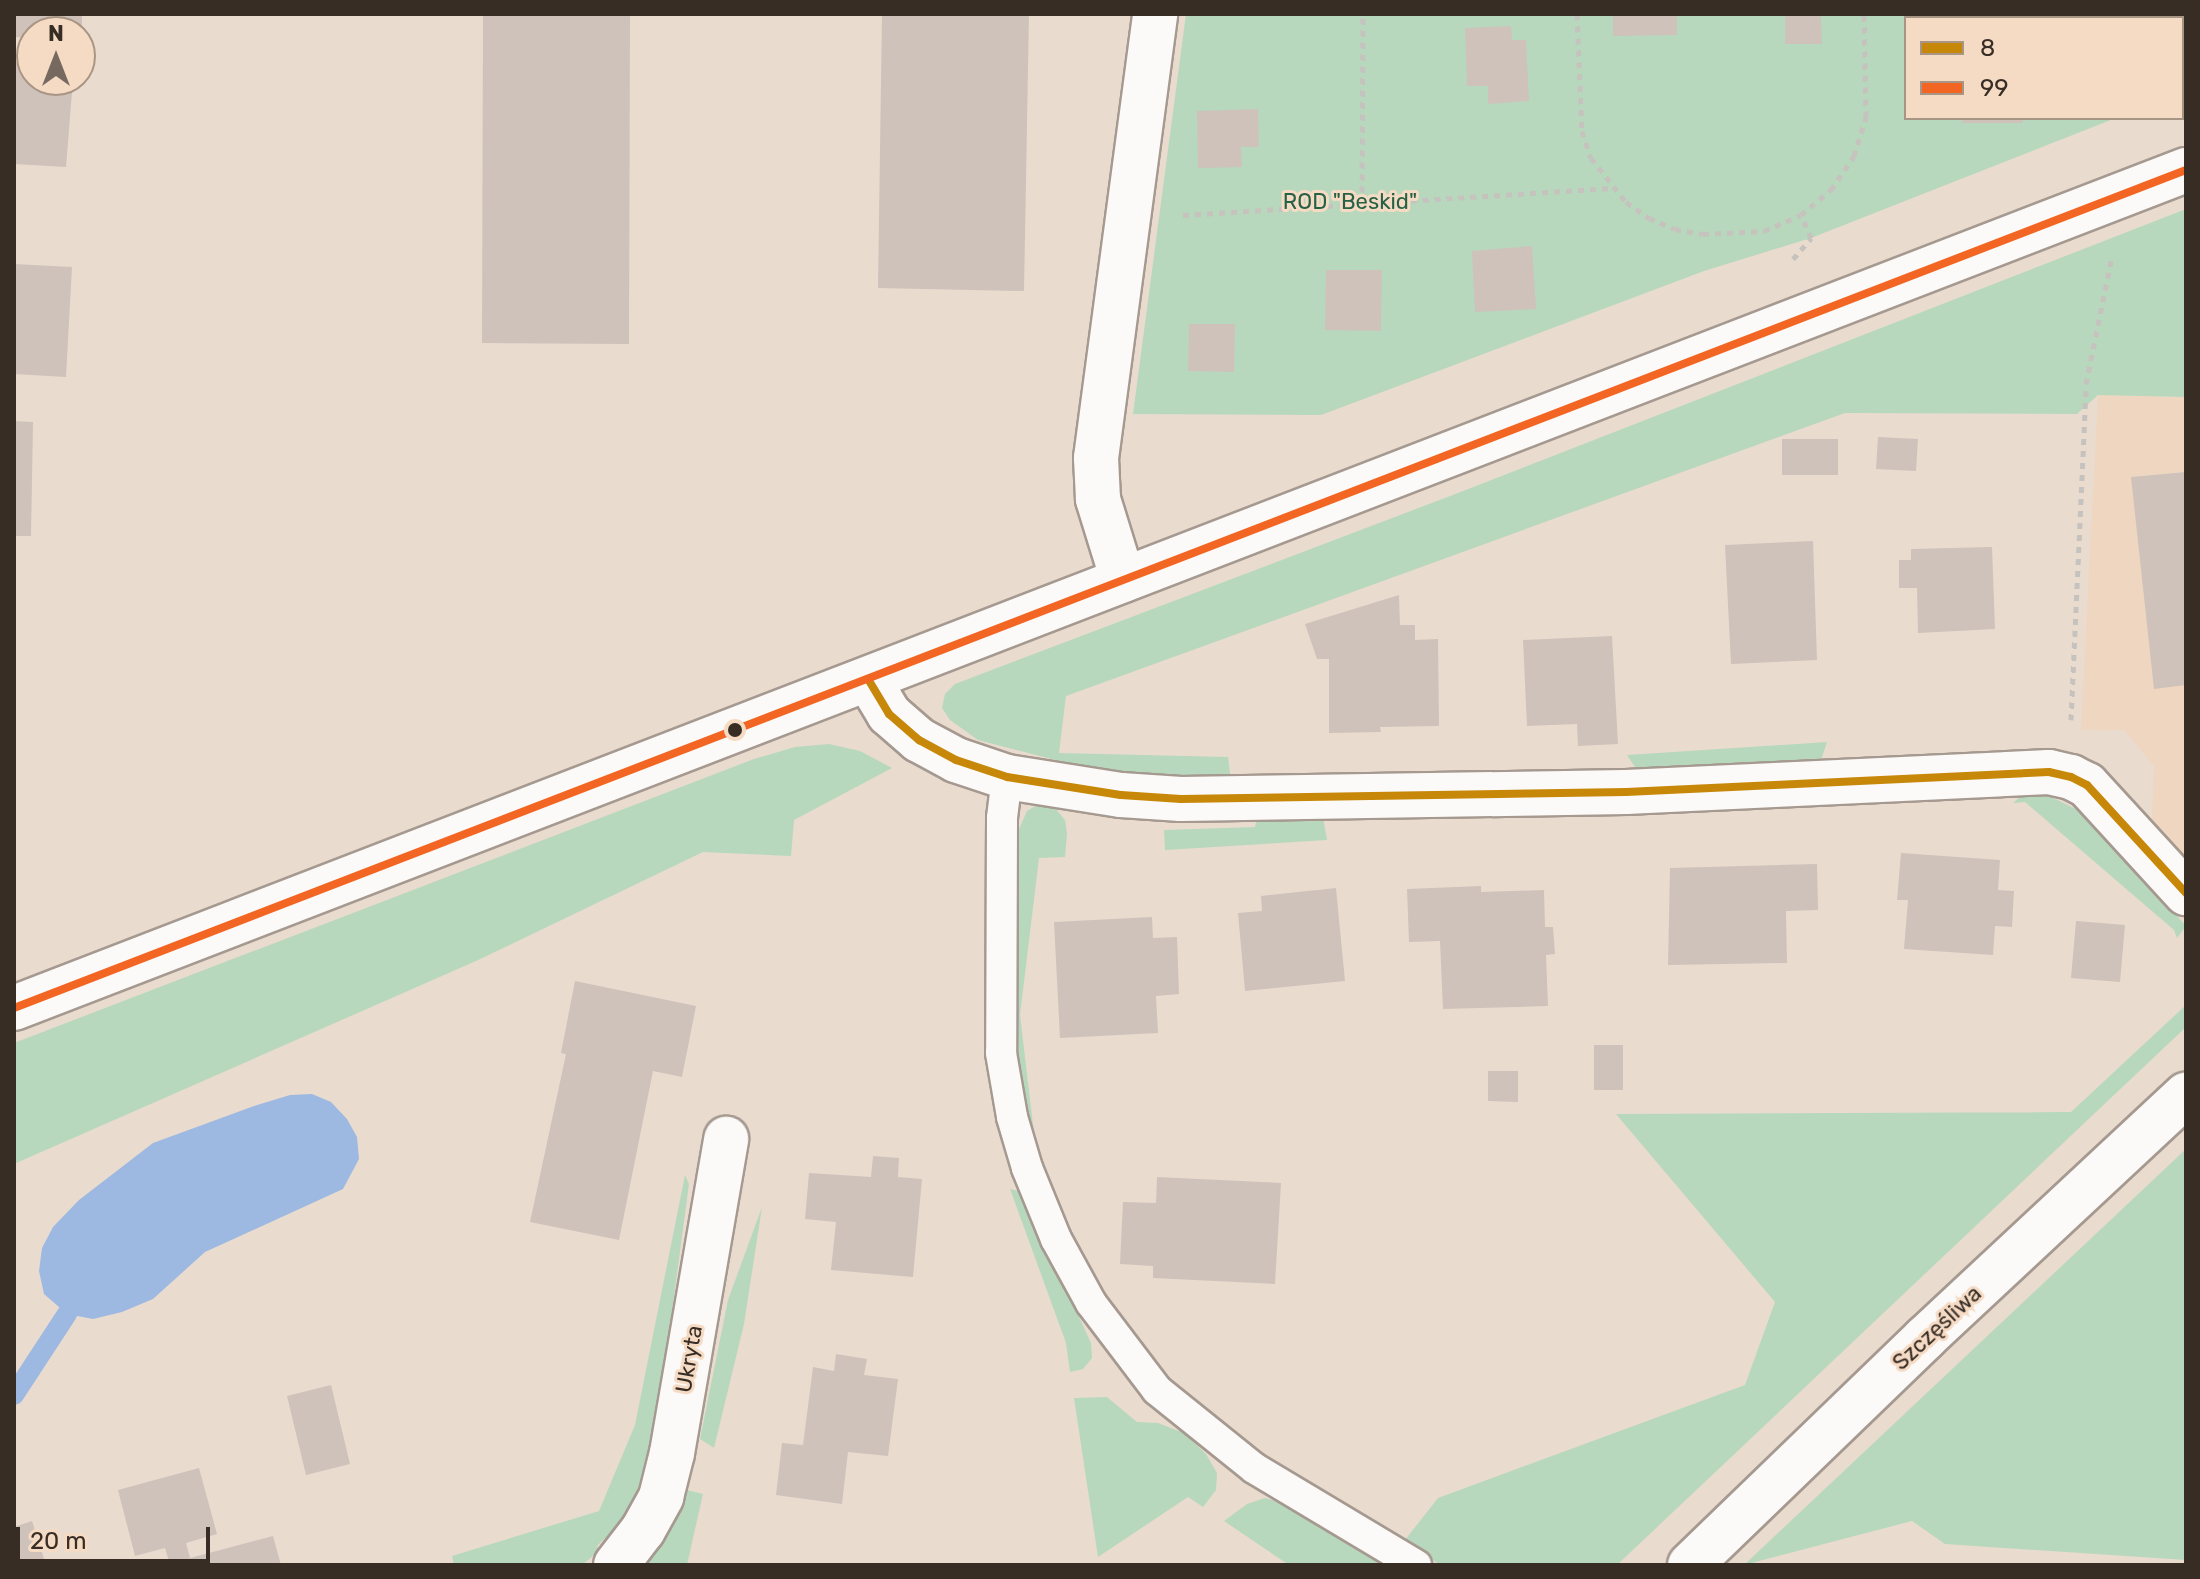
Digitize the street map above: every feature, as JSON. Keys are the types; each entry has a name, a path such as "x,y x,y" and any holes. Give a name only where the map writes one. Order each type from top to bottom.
{"street":[{"path":"1123,580 1098,499 1096,458 1155,14"},
{"path":"14,1008 2186,170"},
{"path":"868,679 889,714 919,740 956,760 1007,777 1121,795 1181,799 1626,792 2023,772 2071,777 2087,785 2186,893"},
{"name":"Szczęśliwa","path":"1690,1565 2186,1095"},
{"name":"Ukryta","path":"616,1565 643,1530 661,1497 672,1453 726,1139"}],"lane":[{"path":"1007,777 1002,818 1001,1053 1012,1117 1027,1168 1056,1239 1091,1303 1157,1390 1254,1468 1416,1565"}],"path":[{"path":"1362,204 1363,14"},
{"path":"1577,14 1582,131 1591,158 1613,188 1649,218 1675,229 1703,234 1764,231 1801,215 1831,190 1854,156 1866,117 1864,14"},
{"path":"1174,215 1613,188"},
{"path":"2071,777 2086,384 2114,245 2105,201"},
{"path":"1801,215 1811,238"}],"shaded area":[{"path":"2098,395 2186,397 2186,863 2152,825 2154,766 2124,730 2081,730"}],"green space":[{"name":"ROD \"Beskid\"","path":"1186,14 2120,14 1904,16 1904,120 2111,120 1811,238 1704,271 1321,415 1133,414"},
{"path":"2186,209 2186,397 2098,395 2077,414 1845,413 1066,696 1059,753 1228,757 1231,781 1149,777 1082,767 978,740 950,720 942,708 945,694 955,684 1458,493"},
{"path":"1827,742 1820,763 1641,776 1627,755"},
{"path":"829,744 860,751 892,768 794,820 791,856 703,852 476,961 14,1164 14,1043 754,759 795,747"},
{"path":"2027,791 2041,792 2082,812 2186,926 2177,938 2174,930 2025,802 2013,803"},
{"path":"1037,805 1055,808 1065,820 1067,834 1065,857 1039,858 1020,1015 1036,1150 1016,1067 1012,958 1019,829 1027,811"},
{"path":"1322,812 1327,840 1165,850 1164,830 1255,827 1258,813"},
{"path":"2186,1005 2186,1027 1617,1565 1440,1565 1405,1540 1438,1498 1745,1385 1775,1302 1616,1114 2071,1112"},
{"path":"2186,1149 2186,1560 1945,1544 1912,1521 1744,1565"},
{"path":"685,1175 689,1184 663,1379 651,1449 627,1515 610,1540 605,1538 597,1546 599,1551 582,1565 454,1565 452,1556 599,1511 635,1425"},
{"path":"1010,1189 1022,1192 1091,1343 1092,1358 1083,1369 1070,1372 1066,1343"},
{"path":"762,1207 744,1324 714,1448 700,1439 728,1300"},
{"path":"1107,1397 1137,1422 1158,1423 1184,1433 1206,1454 1217,1473 1216,1490 1203,1507 1188,1497 1098,1557 1074,1398"},
{"path":"683,1489 703,1494 687,1565 641,1565"},
{"path":"1265,1498 1285,1504 1395,1565 1289,1565 1224,1521 1247,1504"}],"water":[{"path":"312,1094 331,1102 347,1119 357,1137 359,1159 343,1189 205,1252 153,1299 122,1312 93,1319 67,1314 44,1294 39,1271 42,1248 53,1227 79,1200 153,1143 254,1106 290,1095"}],"building":[{"path":"14,14 82,14 16,16 14,37"},
{"path":"483,14 630,14 629,344 482,343"},
{"path":"882,14 1029,14 1024,291 878,288"},
{"path":"1613,14 1677,14 1677,35 1613,36"},
{"path":"1785,14 1821,14 1822,44 1785,44"},
{"path":"1511,26 1512,40 1526,40 1529,101 1488,104 1488,86 1467,86 1465,28"},
{"path":"14,63 16,96 72,96 66,167 14,164"},
{"path":"1258,109 1259,147 1241,147 1242,167 1198,168 1197,111"},
{"path":"1962,120 2023,120 2023,123 1962,123"},
{"path":"1532,246 1536,309 1475,312 1472,251"},
{"path":"14,264 72,267 66,377 14,374"},
{"path":"1326,270 1382,270 1381,331 1325,330"},
{"path":"1189,324 1235,324 1234,372 1188,371"},
{"path":"14,421 33,422 31,536 14,536"},
{"path":"1878,437 1918,439 1916,471 1876,469"},
{"path":"1782,439 1838,439 1838,475 1782,475"},
{"path":"2186,472 2186,685 2154,689 2131,477"},
{"path":"1813,541 1817,660 1731,664 1725,545"},
{"path":"1992,547 1995,629 1918,633 1917,588 1899,588 1899,560 1911,560 1911,549"},
{"path":"1399,595 1400,625 1415,625 1415,640 1438,639 1439,726 1380,727 1381,732 1329,733 1329,659 1317,659 1305,624"},
{"path":"1612,636 1618,744 1578,746 1577,724 1527,726 1523,640"},
{"path":"1901,853 2000,860 1998,890 2014,891 2012,927 1995,926 1993,955 1904,949 1908,900 1897,900"},
{"path":"1817,864 1818,910 1786,911 1787,963 1668,965 1670,868"},
{"path":"1481,886 1481,892 1544,890 1545,927 1553,927 1555,954 1546,955 1548,1006 1443,1009 1440,941 1409,942 1407,889"},
{"path":"1336,888 1345,981 1245,991 1238,913 1262,911 1261,896"},
{"path":"1152,917 1153,938 1177,937 1179,994 1156,996 1158,1033 1060,1038 1054,922"},
{"path":"2076,921 2125,925 2120,982 2071,978"},
{"path":"575,981 696,1006 682,1077 653,1071 619,1240 530,1222 566,1054 561,1053"},
{"path":"1594,1045 1623,1045 1623,1090 1594,1090"},
{"path":"1488,1071 1518,1071 1518,1102 1488,1101"},
{"path":"873,1156 899,1158 898,1177 922,1179 913,1277 831,1270 836,1222 805,1219 809,1173 871,1177"},
{"path":"1157,1177 1281,1183 1275,1284 1153,1278 1153,1266 1120,1264 1123,1202 1156,1203"},
{"path":"836,1354 867,1359 864,1375 898,1379 888,1456 848,1452 842,1504 776,1495 782,1443 803,1445 813,1367 834,1371"},
{"path":"331,1385 350,1464 306,1475 287,1396"},
{"path":"199,1468 217,1534 186,1543 190,1558 273,1536 281,1565 170,1565 165,1548 135,1556 118,1490"},
{"path":"32,1521 46,1565 14,1565 14,1527"}],"waterway":[{"path":"14,1395 67,1314"}],"transit line":[{"name":"99","path":"14,1008 2186,170"},
{"name":"8","path":"868,679 889,714 919,740 956,760 1007,777 1121,795 1181,799 1626,792 2049,772 2087,785 2186,893"}]}
